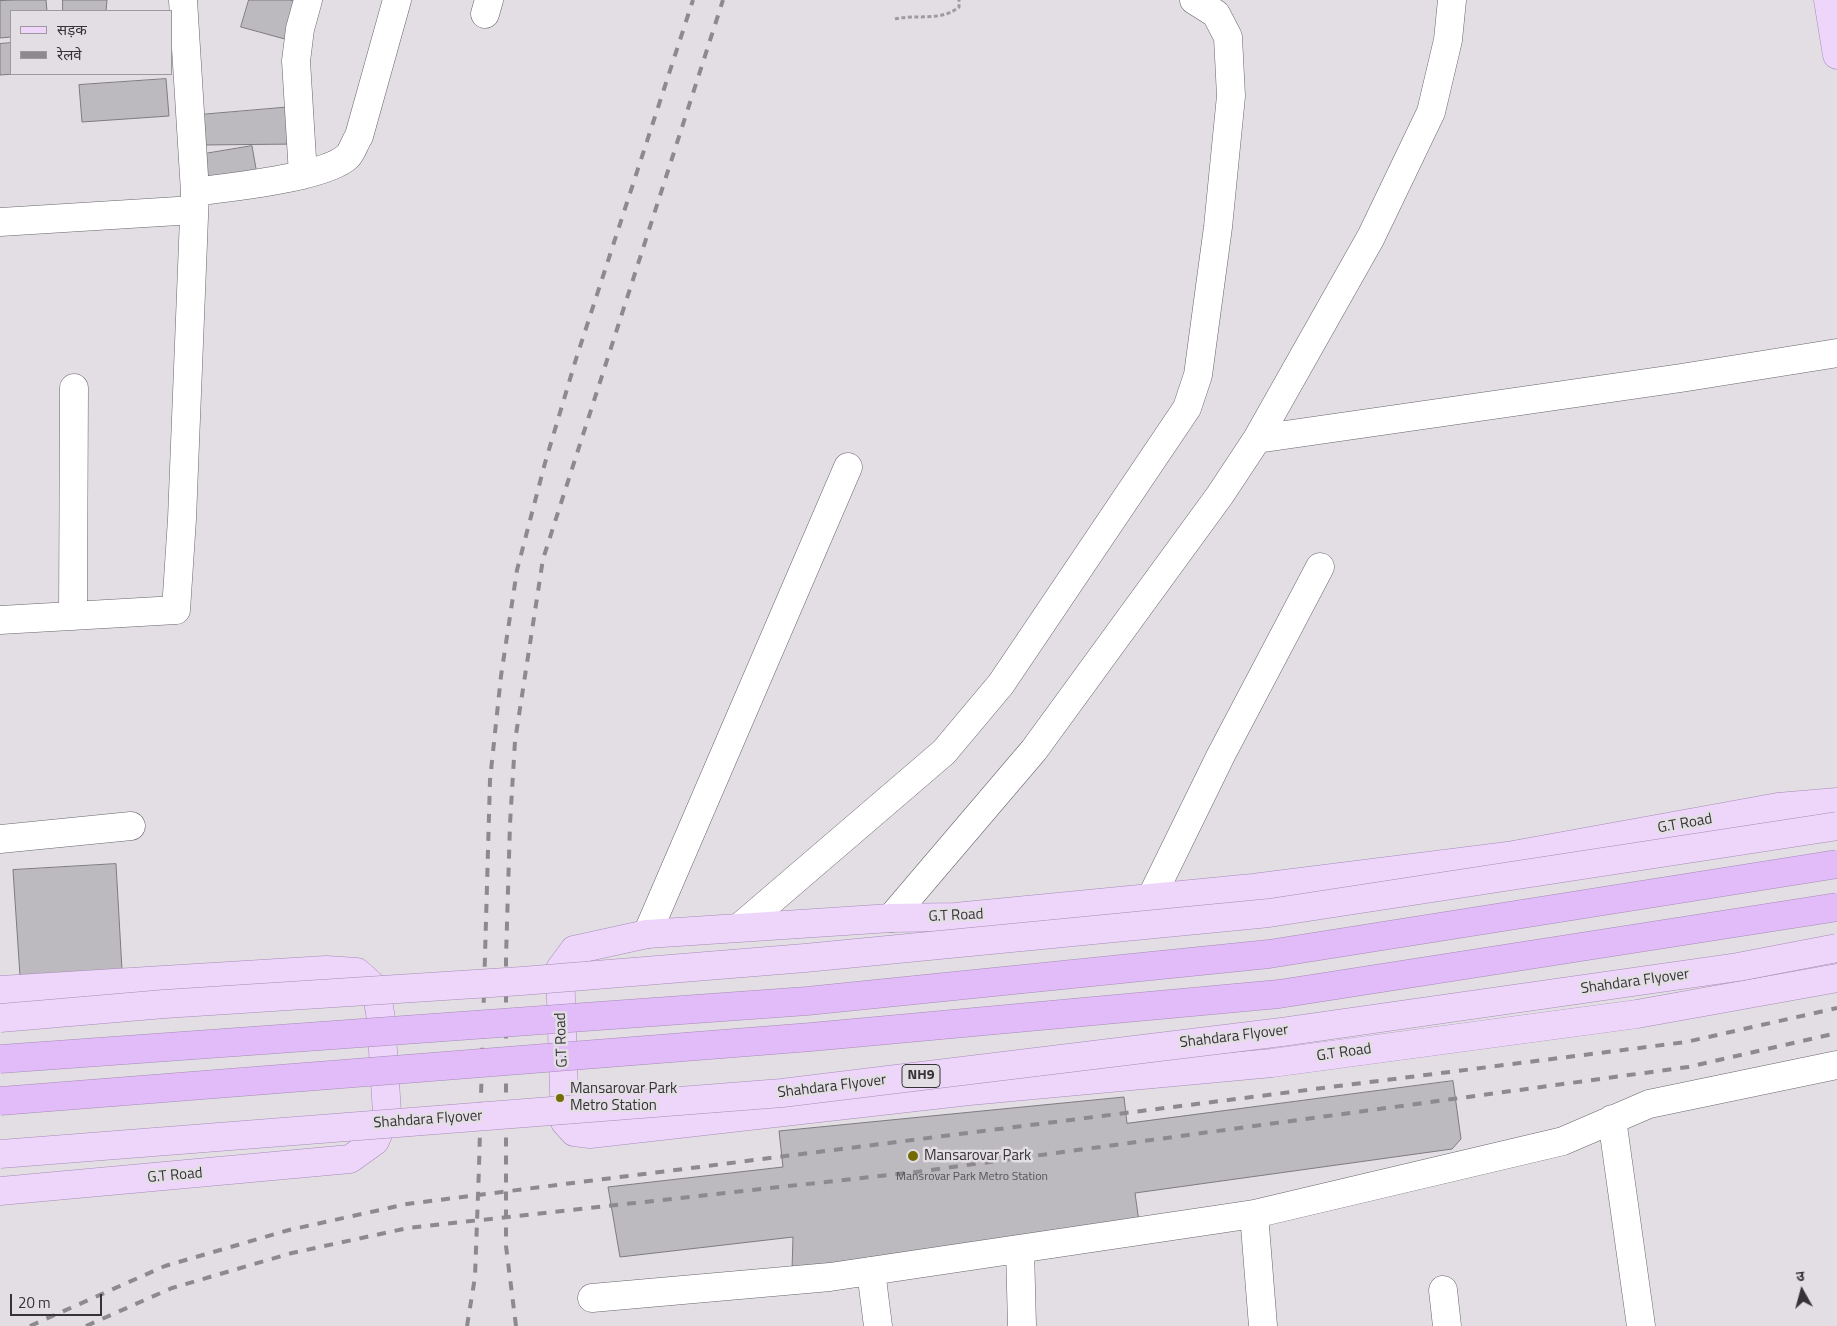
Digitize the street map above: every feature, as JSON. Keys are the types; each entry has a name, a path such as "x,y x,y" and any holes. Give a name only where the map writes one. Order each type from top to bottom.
{"highway":[{"path":"0,1059 807,1001 1269,954 1837,864"},
{"path":"0,1101 802,1038 1280,994 1837,907"}],"main road":[{"path":"1828,0 1837,55"},
{"name":"G.T Road","path":"1837,802 1778,807 1508,856 1253,888 956,917 891,918 647,934 574,950 560,969 565,1122 574,1132 590,1134 969,1091 1272,1063 1637,1014 1837,978"},
{"path":"0,1018 164,1004 522,982 756,962 1269,913 1837,826"},
{"name":"Shahdara Flyover","path":"0,1154 782,1093 1282,1032 1738,967 1837,948"},
{"name":"G.T Road","path":"0,990 326,970 358,972 376,989 382,1019 387,1113 375,1141 350,1160 0,1191"}],"street":[{"path":"0,620 176,610 182,519 195,201 183,0"},
{"path":"303,174 296,61 300,29 308,0"},
{"path":"0,222 195,201 334,165 348,156 359,136 398,0"},
{"path":"740,927 944,752 1001,684 1187,408 1199,365 1218,227 1231,96 1228,37 1216,14 1194,0"},
{"path":"891,918 1034,750 1220,495 1256,440 1370,237 1431,112 1448,40 1452,0"},
{"path":"1256,440 1672,380 1837,353"},
{"path":"74,388 74,616"},
{"path":"647,934 848,468"},
{"path":"1151,898 1221,755 1320,568"},
{"path":"0,839 131,826"},
{"path":"592,1298 830,1277 1254,1214 1563,1141 1649,1104 1837,1065"},
{"path":"1612,1119 1641,1326"},
{"path":"1254,1214 1263,1326"},
{"path":"1020,1249 1022,1326"},
{"path":"871,1271 878,1326"},
{"path":"1443,1290 1447,1326"}],"path":[{"path":"895,19 939,16 953,12 959,7 959,0"}],"building":[{"path":"46,0 47,10 10,10 10,37 0,38 0,1"},
{"path":"63,0 107,0 106,10 63,10"},
{"path":"249,0 290,0 302,3 292,41 241,27"},
{"path":"10,43 10,74 0,75 0,44"},
{"path":"166,79 169,116 82,122 79,85"},
{"path":"292,107 297,144 202,145 199,115"},
{"path":"252,146 258,180 208,186 204,154"},
{"path":"116,864 122,970 20,976 13,870"},
{"name":"Mansarovar Park","path":"1453,1081 1461,1139 1452,1149 1135,1193 1139,1222 792,1270 793,1237 620,1257 608,1187 783,1167 779,1131 1124,1097 1127,1123"}],"railway":[{"path":"467,1326 475,1277 490,780 501,676 517,570 545,463 576,359 693,0"},
{"path":"516,1326 506,1246 506,957 510,824 515,741 543,559 723,0"},
{"path":"30,1326 165,1266 289,1230 407,1204 1686,1042 1837,1008"},
{"path":"86,1326 172,1288 292,1253 408,1228 916,1172 1688,1067 1837,1033"}],"place":[{"name":"Mansarovar Park Metro Station","path":"560,1098"},
{"name":"Mansarovar Park","path":"913,1156"}]}
